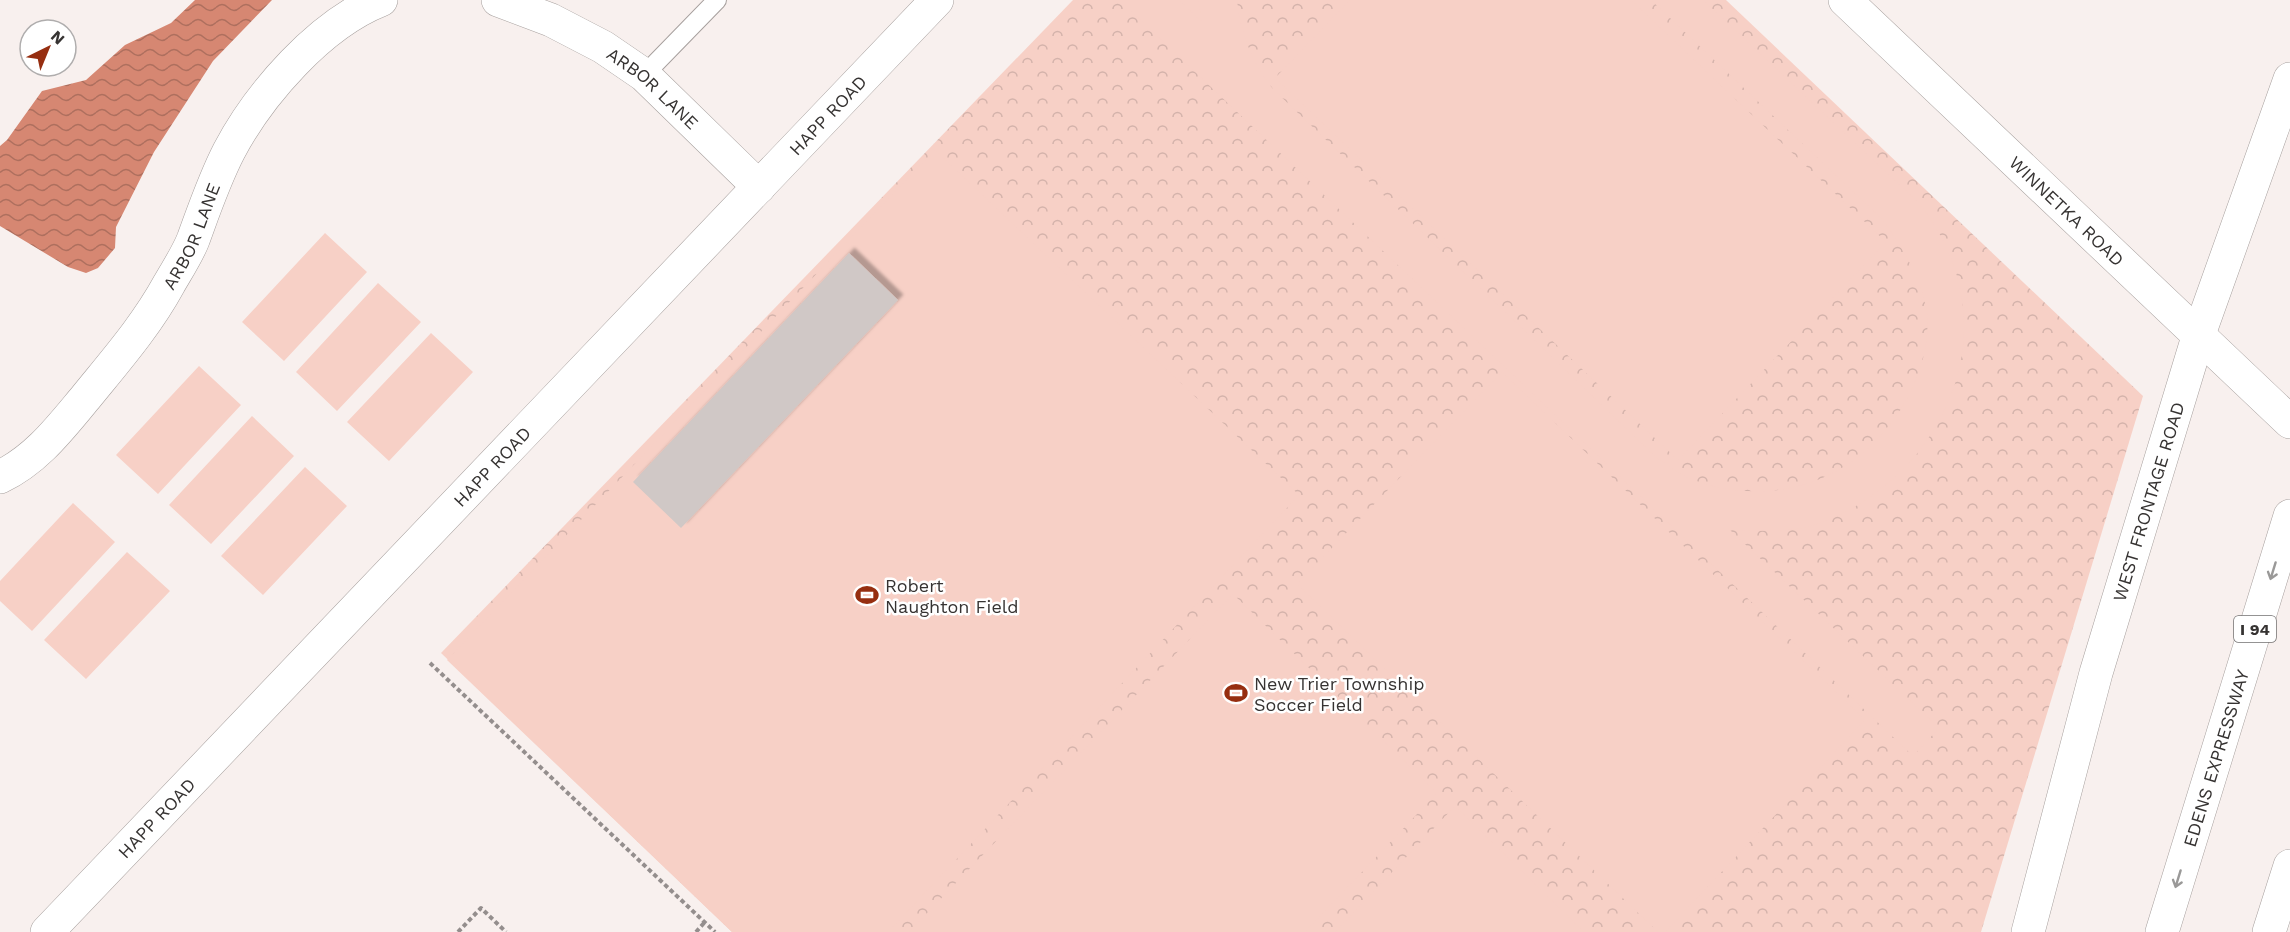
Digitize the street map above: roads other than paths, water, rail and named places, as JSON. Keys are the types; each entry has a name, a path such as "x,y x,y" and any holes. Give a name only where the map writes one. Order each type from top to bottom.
{"main road":[{"name":"ARBOR LANE","path":"0,477 24,464 49,442 145,326 192,242 207,198 229,151 258,105 317,42 363,8 381,0"},
{"name":"ARBOR LANE","path":"498,0 551,20 603,47 644,75 759,187"},
{"name":"HAPP ROAD","path":"46,932 937,0"},
{"name":"WINNETKA ROAD","path":"1845,0 2286,418"},
{"name":"WEST FRONTAGE ROAD","path":"2028,932 2096,673 2198,337 2290,79"},
{"name":"EDENS EXPRESSWAY","path":"2162,932 2290,516"},
{"path":"2269,932 2290,866"}],"lane":[{"path":"644,75 717,0"}],"water":[{"path":"195,0 272,0 213,61 154,152 116,227 115,248 98,268 86,273 68,267 0,226 0,146 7,140 42,91 86,80 125,45 171,23"}],"place":[{"name":"Robert Naughton Field","path":"867,595"},
{"name":"New Trier Township Soccer Field","path":"1236,693"}]}
